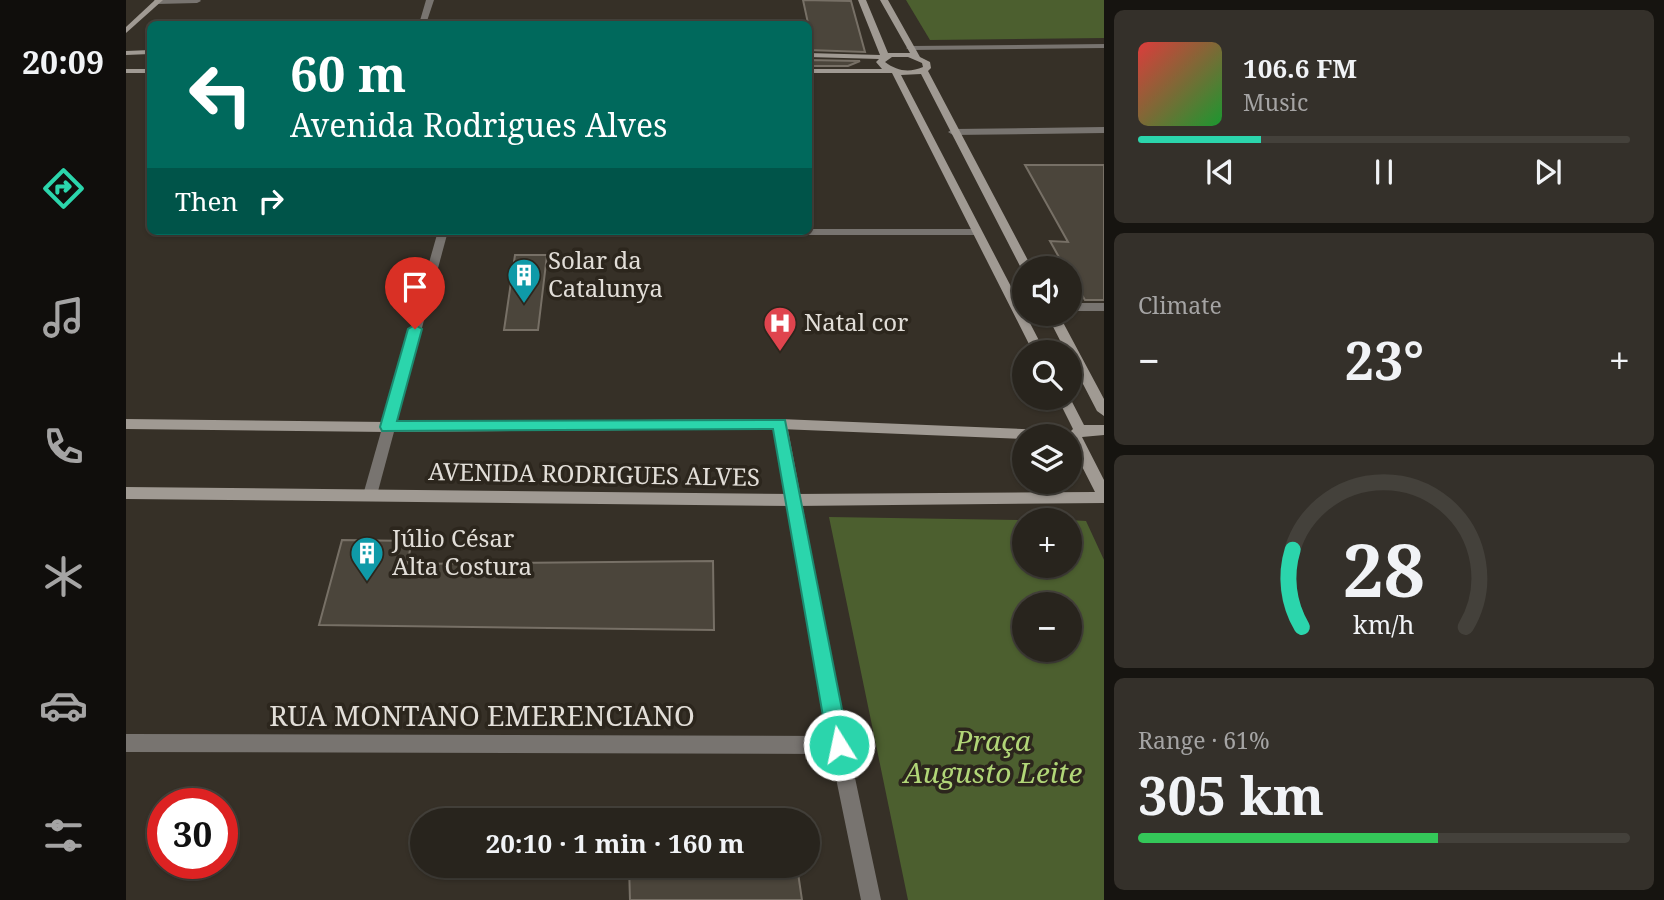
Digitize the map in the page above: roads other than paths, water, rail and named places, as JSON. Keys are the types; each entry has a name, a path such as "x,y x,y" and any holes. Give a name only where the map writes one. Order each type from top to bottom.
{"main road":[{"path":"862,0 885,57"},
{"path":"884,0 916,57"},
{"path":"126,31 158,1"},
{"path":"126,53 147,52"},
{"path":"812,55 885,57 902,54 926,62 924,71"},
{"path":"885,57 880,62 894,71 1033,340"},
{"path":"126,71 147,71"},
{"path":"812,71 924,71"},
{"path":"924,71 953,132 1020,256"},
{"path":"1059,326 1104,411"},
{"name":"AVENIDA RODRIGUES ALVES","path":"126,425 387,427 780,424 1012,431"},
{"name":"AVENIDA RODRIGUES ALVES","path":"1082,433 1104,430"},
{"path":"1082,443 1104,496"},
{"name":"AVENIDA RODRIGUES ALVES","path":"126,493 794,500 1104,496"}],"street":[{"path":"423,21 430,0"},
{"path":"158,1 197,1"},
{"path":"910,48 1104,46"},
{"path":"953,132 1104,131"},
{"path":"812,232 975,232"},
{"path":"370,495 442,235"},
{"path":"1082,307 1104,307"},
{"path":"780,424 839,745 871,900"},
{"name":"RUA MONTANO EMERENCIANO","path":"126,743 839,745"}],"place":[{"name":"Solar da Catalunya","path":"524,305"},
{"name":"Natal cor","path":"780,353"},
{"name":"Júlio César Alta Costura","path":"367,583"}],"park label":[{"name":"Praça Augusto Leite","path":"993,757"}]}
